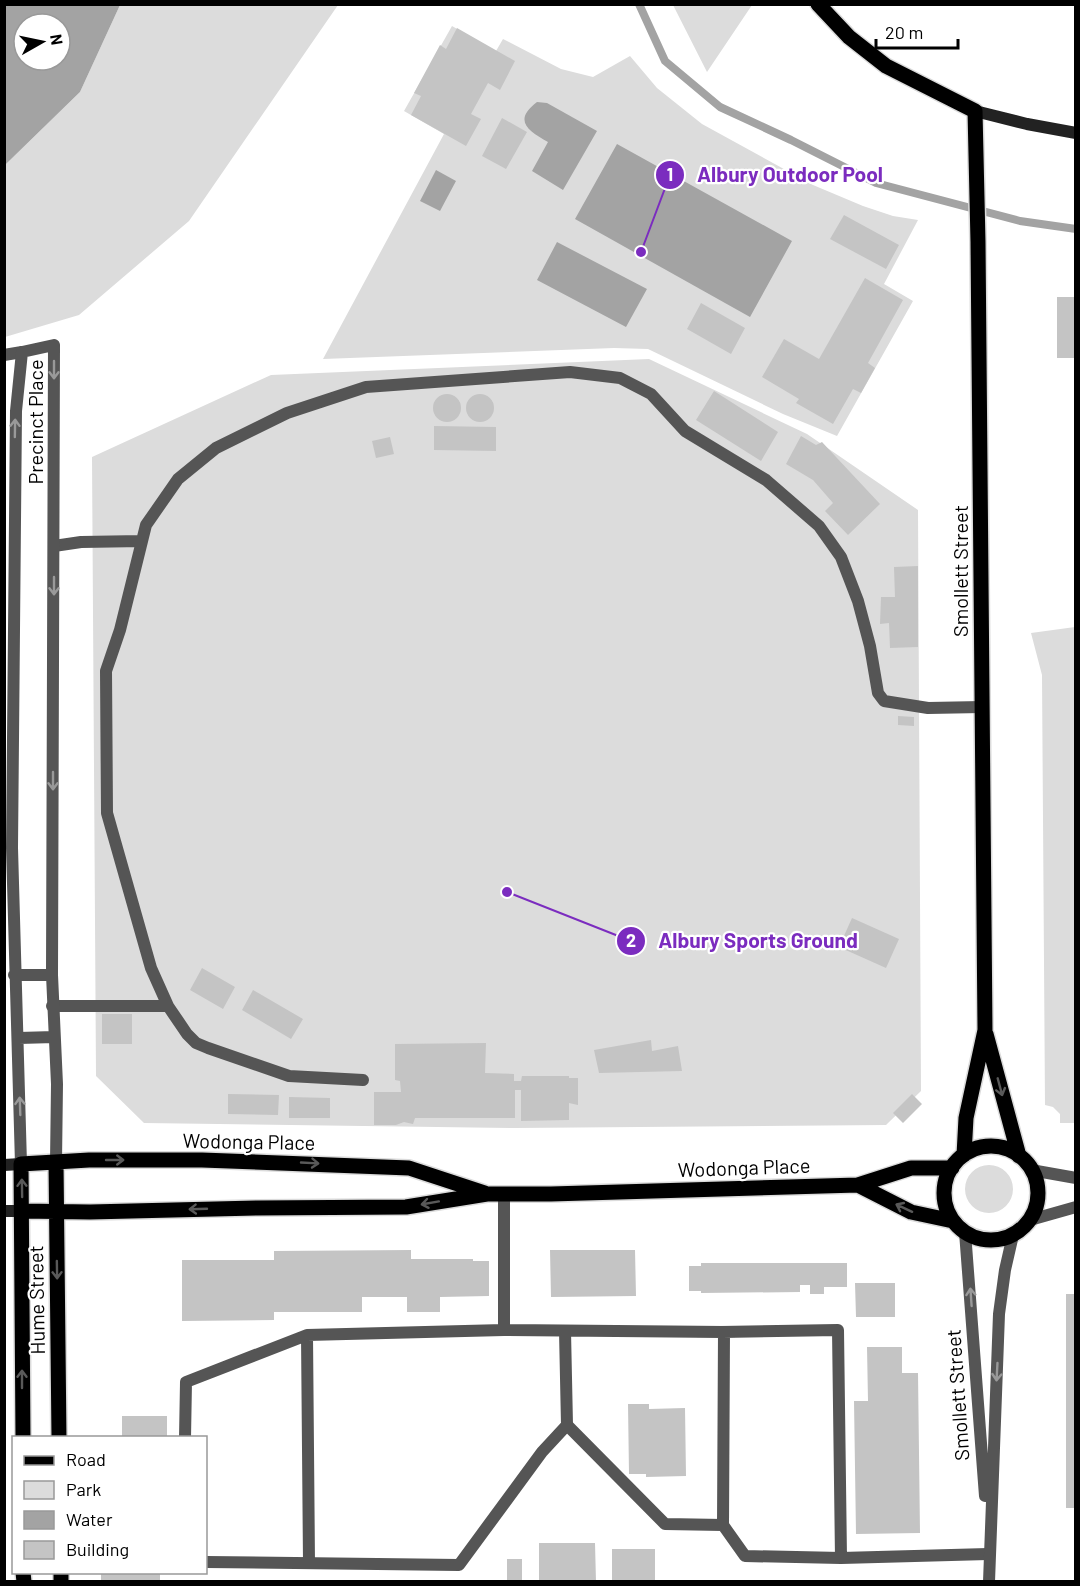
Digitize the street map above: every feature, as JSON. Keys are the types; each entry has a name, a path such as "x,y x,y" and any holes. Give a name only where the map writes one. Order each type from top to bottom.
{"main road":[{"path":"818,4 849,37 886,66 975,111 1076,133"},
{"name":"Smollett Street","path":"964,1155 966,1118 985,1030 975,111"},
{"name":"Smollett Street","path":"985,1030 1018,1156"},
{"path":"991,1146 1005,1149 1018,1156 1032,1170 1037,1182 1036,1208 1030,1220 1013,1235 989,1240 976,1238 953,1221 945,1204 945,1185 952,1168 964,1155 976,1149 991,1146"},
{"name":"Wodonga Place","path":"4,1164 202,1160 409,1168 488,1194"},
{"name":"Hume Street","path":"56,1162 59,1436"},
{"name":"Hume Street","path":"21,1164 23,1436"},
{"name":"Wodonga Place","path":"4,1211 406,1207 488,1194 858,1185 911,1168 952,1168"},
{"name":"Wodonga Place","path":"858,1185 911,1212 953,1221"}],"street":[{"name":"Precinct Place","path":"21,1164 19,1038 14,975 12,836 16,411 22,352 54,345 52,1006 57,1084 56,1162"},
{"path":"4,355 22,352"},
{"path":"363,1080 289,1076 208,1048 196,1043 186,1034 168,1006 151,968 107,813 106,671 120,630 146,525 178,479 216,448 287,413 366,387 570,372 620,378 651,394 685,431 766,480 819,526 841,557 858,601 870,646 878,693 884,702 928,708 982,707"},
{"path":"54,546 81,542 142,541"},
{"path":"14,975 52,975"},
{"path":"52,1006 168,1006"},
{"path":"19,1038 54,1037"},
{"path":"1032,1170 1076,1178"},
{"path":"504,1194 504,1330"},
{"path":"1030,1220 1076,1207"},
{"name":"Smollett Street","path":"965,1232 989,1581"},
{"name":"Smollett Street","path":"988,1554 999,1314 1013,1235"},
{"path":"185,1436 186,1382 307,1335 504,1330 721,1332 838,1330 841,1558"},
{"path":"565,1330 567,1425 665,1524 723,1525"},
{"path":"721,1332 724,1332 723,1525 745,1556 901,1558 988,1554"},
{"path":"307,1335 309,1563"},
{"path":"207,1562 459,1566 542,1452 567,1425"}],"green space":[{"path":"120,5 338,5 189,221 79,315 5,337 5,165 80,92"},
{"path":"673,5 752,5 707,72"},
{"path":"452,26 496,51 503,39 561,69 593,77 630,56 657,88 702,124 813,185 893,216 918,220 884,284 913,301 837,436 783,414 648,349 614,348 323,359 444,134 404,111"},
{"path":"649,359 807,434 918,510 921,1091 886,1125 515,1128 144,1123 96,1076 92,457 271,375"},
{"path":"1075,627 1076,1123 1060,1123 1060,1114 1053,1107 1045,1105 1042,675 1031,633"},
{"path":"989,1165 1006,1172 1013,1189 1006,1206 989,1213 972,1206 965,1189 972,1172"}],"water":[{"path":"5,4 120,5 80,92 5,165"},
{"path":"537,102 547,103 597,131 563,190 532,171 548,142 530,130 524,120"},
{"path":"617,144 792,241 750,317 575,219"},
{"path":"436,170 456,181 440,211 420,201"},
{"path":"557,242 647,289 626,327 537,280"}],"building":[{"path":"457,28 515,61 500,90 488,83 471,114 481,119 466,146 411,115 421,96 414,93 440,45 446,49"},
{"path":"502,118 527,132 506,169 482,156"},
{"path":"844,215 899,245 886,269 830,239"},
{"path":"865,278 903,300 868,363 875,368 861,393 853,389 833,424 796,403 799,399 762,377 784,339 819,359"},
{"path":"1057,297 1076,297 1076,358 1057,358"},
{"path":"701,303 745,328 731,354 687,329"},
{"path":"714,391 778,432 761,461 696,420"},
{"path":"447,394 457,398 461,408 457,418 447,422 437,418 433,408 437,398"},
{"path":"480,394 490,398 494,408 490,418 480,422 470,418 466,408 470,398"},
{"path":"434,426 496,427 496,451 434,450"},
{"path":"801,436 816,445 822,442 880,504 848,535 825,511 833,503 813,480 786,464"},
{"path":"390,437 394,454 376,458 372,441"},
{"path":"918,566 918,647 890,648 889,623 880,624 881,597 895,597 894,567"},
{"path":"898,716 914,717 914,726 898,725"},
{"path":"852,918 899,939 886,968 839,947"},
{"path":"202,968 235,987 223,1009 190,990"},
{"path":"253,990 303,1019 291,1039 242,1010"},
{"path":"102,1014 132,1014 132,1044 102,1044"},
{"path":"651,1040 652,1051 678,1046 682,1071 599,1073 594,1050"},
{"path":"486,1043 485,1073 514,1074 514,1081 521,1081 522,1076 578,1078 578,1105 569,1103 569,1120 521,1121 521,1090 515,1090 515,1118 415,1118 413,1124 404,1122 396,1125 374,1125 374,1092 401,1092 400,1081 395,1080 395,1044"},
{"path":"228,1094 279,1095 278,1115 228,1114"},
{"path":"912,1094 922,1104 903,1123 893,1113"},
{"path":"289,1097 330,1098 330,1118 289,1118"},
{"path":"411,1250 411,1259 489,1261 489,1296 440,1297 440,1312 407,1312 407,1297 362,1297 362,1312 274,1312 274,1320 182,1321 182,1260 274,1260 274,1251"},
{"path":"550,1250 635,1250 636,1296 551,1297"},
{"path":"701,1263 847,1263 847,1287 824,1287 824,1294 810,1294 810,1285 800,1285 800,1292 701,1293 701,1291 689,1291 689,1266 701,1266"},
{"path":"855,1283 895,1283 895,1317 856,1317"},
{"path":"1066,1294 1076,1294 1076,1508 1066,1508"},
{"path":"867,1347 902,1347 902,1373 918,1373 920,1533 856,1534 854,1401 868,1401"},
{"path":"628,1404 649,1404 649,1409 685,1408 686,1476 646,1477 646,1474 629,1474"},
{"path":"122,1416 167,1416 167,1436 122,1436"},
{"path":"539,1543 595,1543 596,1582 539,1582"},
{"path":"612,1549 655,1549 655,1582 612,1582"},
{"path":"507,1559 522,1559 522,1582 507,1582"},
{"path":"101,1574 160,1574 160,1582 101,1582"}],"waterway":[{"path":"639,4 665,61 720,107 876,183 1020,221 1076,229"}],"place":[{"name":"Albury Outdoor Pool","path":"641,252"},
{"name":"Albury Sports Ground","path":"507,892"}]}
